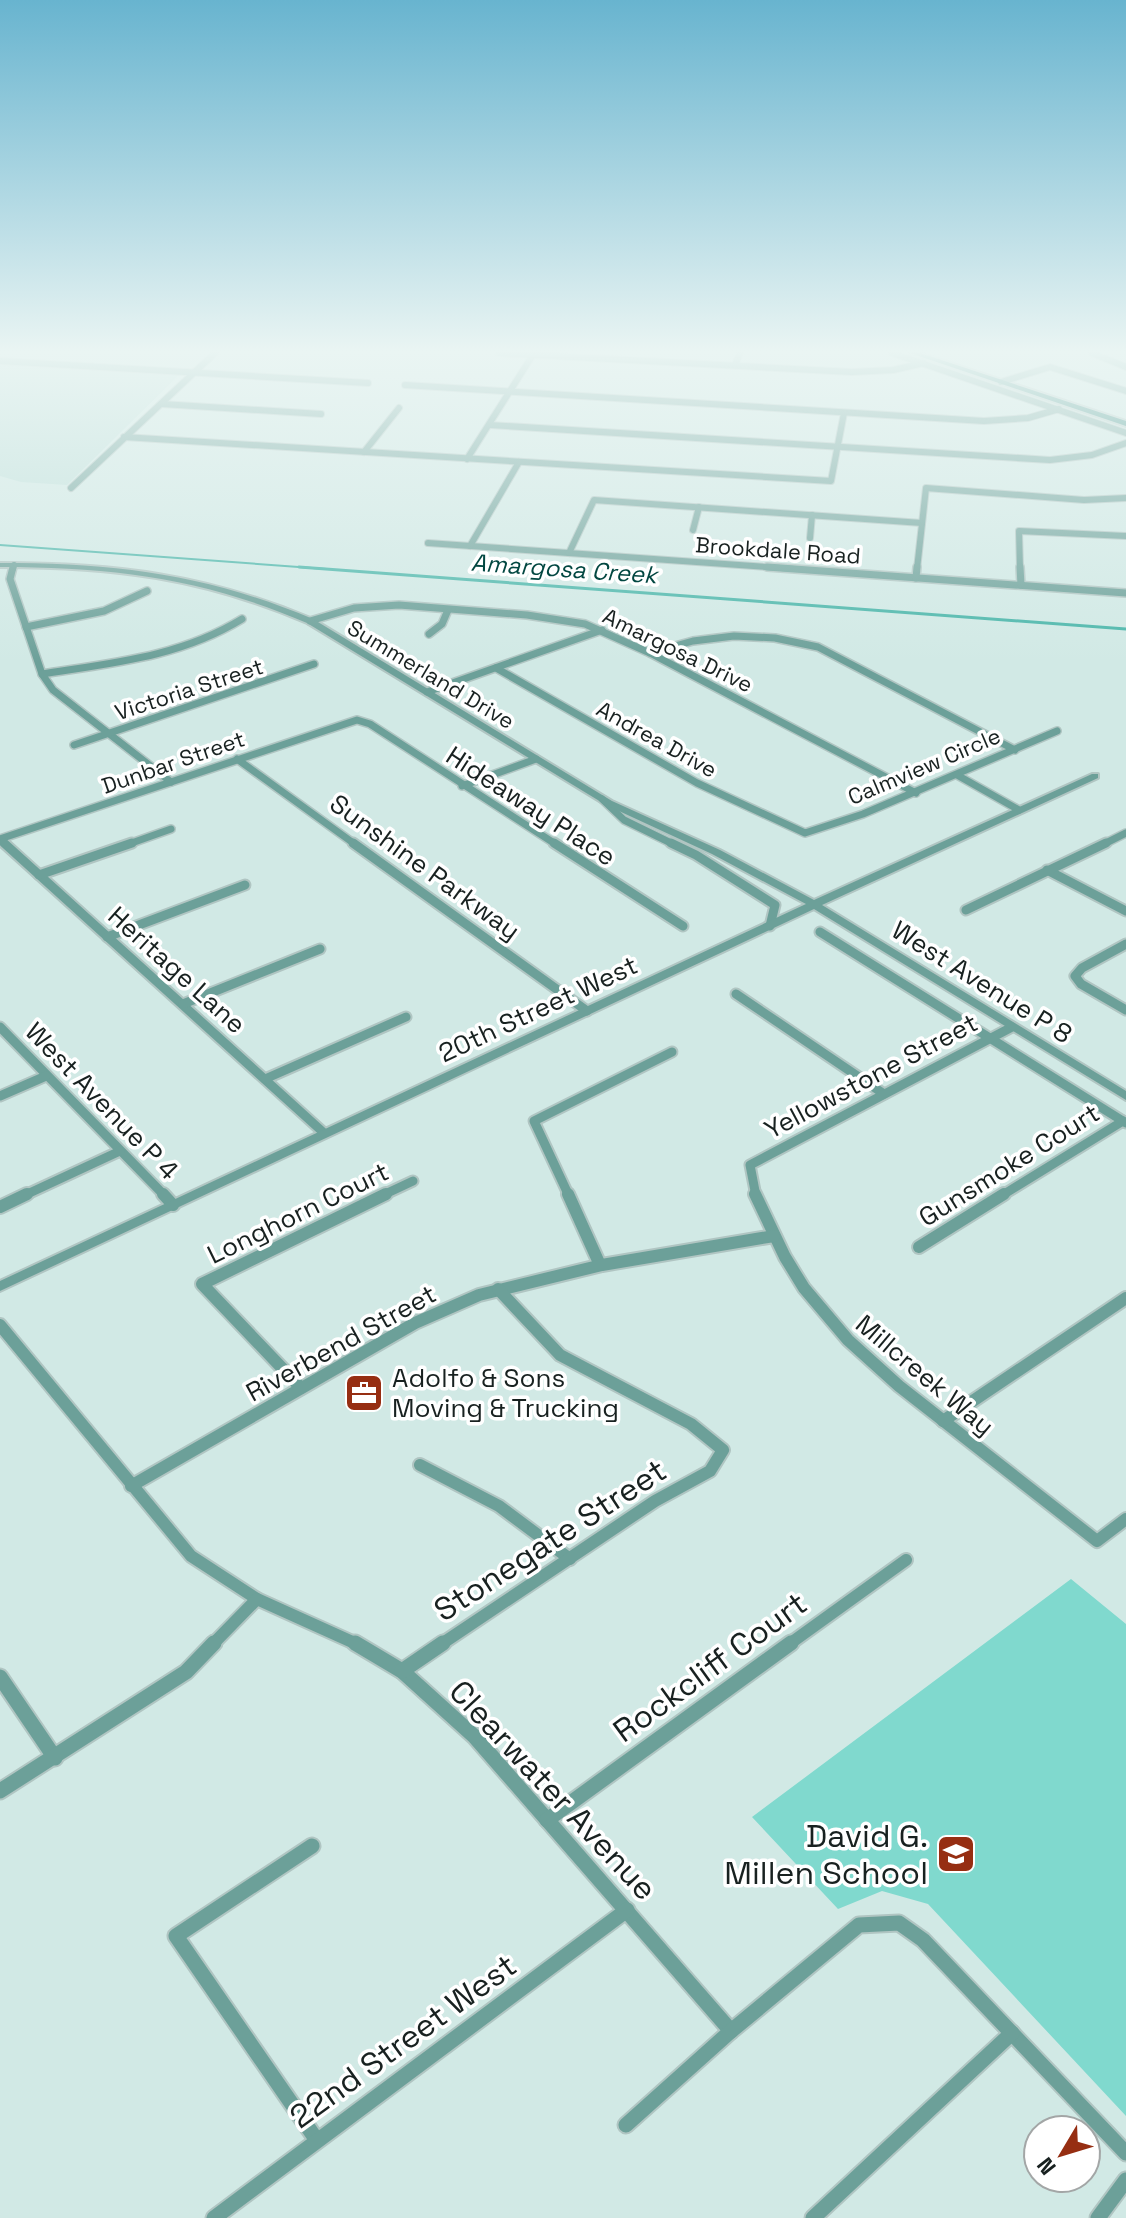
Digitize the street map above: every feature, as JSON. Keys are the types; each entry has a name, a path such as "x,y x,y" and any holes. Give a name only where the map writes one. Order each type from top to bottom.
{"street":[{"path":"71,488 104,457"},
{"path":"430,457 831,481 837,457"},
{"path":"989,457 1050,460 1079,457"},
{"path":"470,546 519,462"},
{"path":"916,578 926,488 1084,500 1126,498"},
{"path":"569,553 594,500 922,523"},
{"path":"693,530 699,507"},
{"path":"810,538 812,515"},
{"path":"1021,585 1019,531 1126,536"},
{"name":"Brookdale Road","path":"428,543 1126,593"},
{"name":"Summerland Drive","path":"0,565 73,565 177,578 252,596 310,621 600,797 716,852 815,905"},
{"path":"14,565 10,579 42,674 53,690 171,782"},
{"path":"26,627 105,612 147,591"},
{"name":"Amargosa Drive","path":"310,621 354,608 377,605 565,619 602,630 650,653 916,793"},
{"path":"429,634 442,624 448,610"},
{"path":"42,674 172,651 242,619"},
{"path":"427,692 602,630"},
{"path":"650,653 693,639 757,634 818,647 1015,750"},
{"name":"Victoria Street","path":"74,745 314,664"},
{"name":"Andrea Drive","path":"496,668 697,783 805,833"},
{"name":"Dunbar Street","path":"0,839 357,720"},
{"name":"Hideaway Place","path":"357,720 370,724 683,926"},
{"name":"Calmview Circle","path":"805,833 916,793 1057,731"},
{"name":"Sunshine Parkway","path":"237,759 587,1011"},
{"path":"462,786 536,759"},
{"path":"957,775 1019,810"},
{"name":"20th Street West","path":"0,1286 1095,776"},
{"path":"600,797 624,820 696,855 775,905 770,926"},
{"path":"39,875 171,829"},
{"path":"966,910 1126,833"},
{"name":"Heritage Lane","path":"0,839 324,1133"},
{"path":"1047,870 1126,911"},
{"path":"107,937 245,885"},
{"name":"West Avenue P 8","path":"815,905 1126,1096"},
{"name":"West Avenue P 8","path":"820,932 1124,1122"},
{"path":"1126,944 1082,968 1075,976 1081,984 1126,1010"},
{"path":"183,1004 320,949"},
{"path":"736,994 884,1094"},
{"path":"265,1079 406,1017"},
{"name":"West Avenue P 4","path":"0,1027 173,1205"},
{"name":"Yellowstone Street","path":"750,1165 1012,1027"},
{"path":"600,1265 534,1121 672,1052"},
{"path":"0,1096 46,1076"},
{"name":"Gunsmoke Court","path":"919,1247 1124,1122"},
{"path":"0,1207 120,1151"},
{"name":"Millcreek Way","path":"750,1165 749,1180 774,1236 810,1299 843,1338 899,1389 1097,1541 1126,1519"},
{"name":"Longhorn Court","path":"301,1388 202,1284 413,1181"},
{"name":"Riverbend Street","path":"131,1486 415,1323 498,1289 600,1265 774,1236"},
{"name":"Stonegate Street","path":"402,1671 655,1501 710,1471 723,1450 691,1424 560,1355 498,1289"},
{"path":"943,1421 1126,1298"},
{"name":"Clearwater Avenue","path":"0,1325 191,1556 257,1599 339,1634 402,1671 475,1737 731,2031"},
{"path":"420,1465 459,1481 507,1508 570,1559"},
{"name":"Rockcliff Court","path":"547,1820 906,1560"},
{"path":"0,1791 186,1672 257,1599"},
{"path":"0,1677 55,1758"},
{"path":"312,1846 176,1936 316,2139"},
{"name":"22nd Street West","path":"214,2218 627,1910"},
{"path":"626,2125 731,2031 859,1925 899,1923 923,1940 1126,2153"},
{"path":"813,2218 1012,2033"},
{"path":"1098,2218 1126,2180"}],"shaded area":[{"path":"0,457 96,457 67,485 21,482 0,476"},
{"name":"David G. Millen School","path":"1071,1579 1126,1624 1126,2116 928,1904 882,1891 838,1909 752,1817"}],"waterway":[{"name":"Amargosa Creek","path":"0,545 308,568"},
{"name":"Amargosa Creek","path":"299,567 308,568"},
{"name":"Amargosa Creek","path":"308,568 326,569"},
{"name":"Amargosa Creek","path":"308,568 1126,629"}],"place":[{"name":"Adolfo & Sons Moving & Trucking","path":"364,1393"},
{"name":"David G. Millen School","path":"956,1854"}]}
